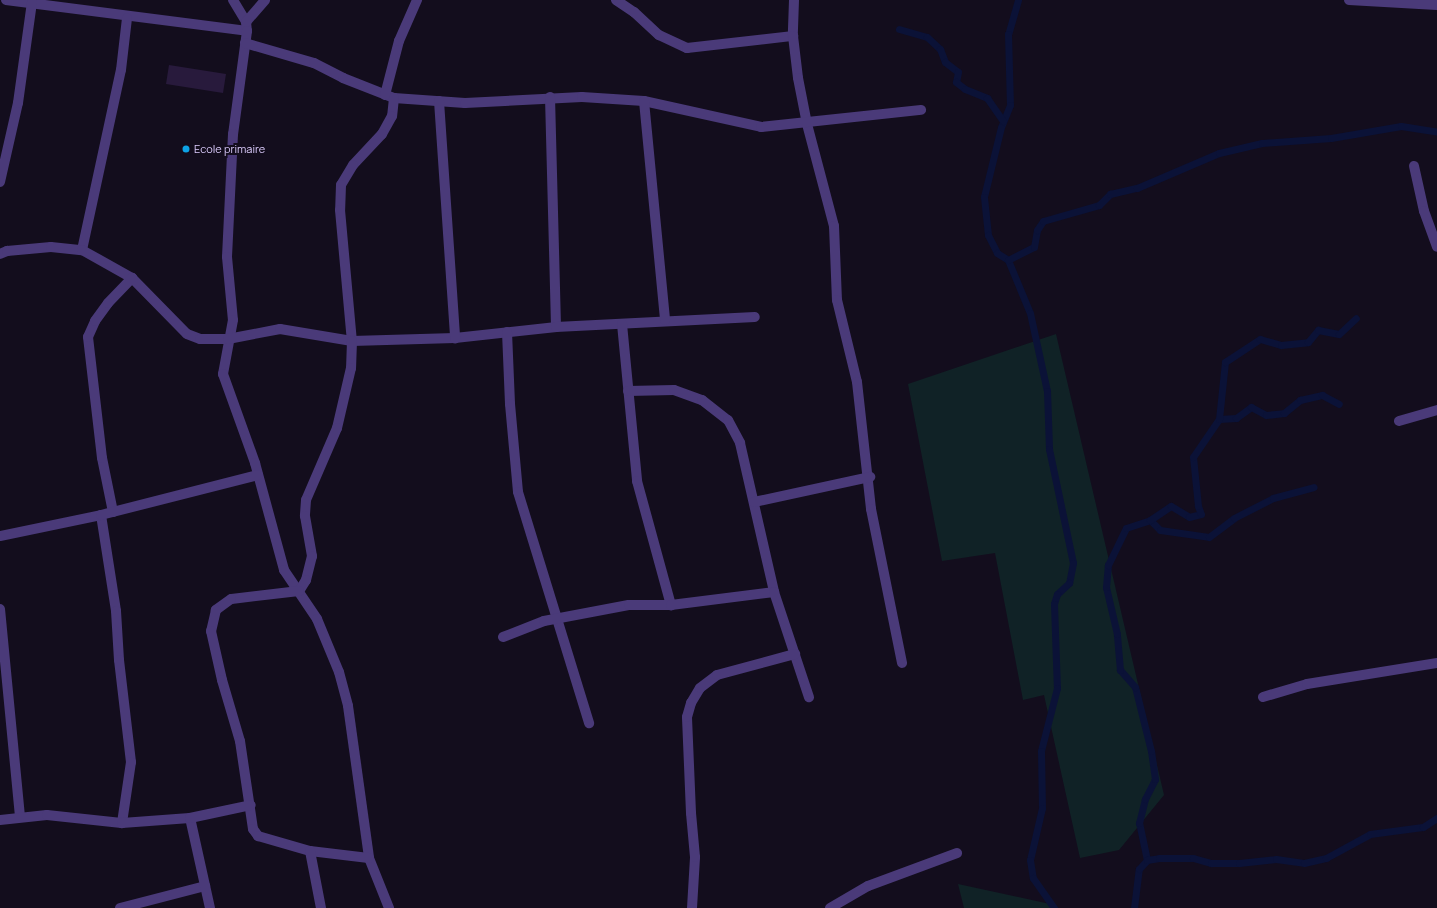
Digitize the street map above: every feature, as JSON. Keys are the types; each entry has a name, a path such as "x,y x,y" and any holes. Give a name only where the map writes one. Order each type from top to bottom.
{"street":[{"path":"6,0 32,2 127,18 246,27"},
{"path":"233,0 246,27"},
{"path":"265,0 246,27 233,134 227,257 233,320 228,339 223,374 245,429 284,570 317,619 339,672 348,706 368,858 389,908"},
{"path":"299,591 306,580 312,556 305,516 306,500 337,428 351,368 352,341 340,210 341,185 353,165 382,134 392,116 390,96 399,41 416,0"},
{"path":"616,0 634,12 659,36 687,48 792,36"},
{"path":"794,0 792,36 807,124 834,226 837,300 857,382 870,477 872,509 902,663"},
{"path":"1349,0 1437,5"},
{"path":"0,182 18,103 32,2"},
{"path":"82,250 121,70 127,18"},
{"path":"244,43 314,63 390,96 438,101 516,102 550,97 644,101 761,127 807,124 921,110"},
{"path":"550,97 556,327"},
{"path":"438,101 456,338"},
{"path":"644,101 665,320"},
{"path":"1414,166 1424,211 1437,247"},
{"path":"0,254 7,251 51,247 82,250 132,278 187,334 200,339 228,339 280,329 352,341 456,338 556,327 622,324 665,320 755,317"},
{"path":"113,512 102,458 88,337 95,321 108,303 132,278"},
{"path":"622,324 638,481 671,605"},
{"path":"507,332 510,404 518,492 589,723"},
{"path":"628,391 674,390 702,400 728,420 740,444 774,592 809,697"},
{"path":"1399,421 1437,410"},
{"path":"0,536 101,516 258,475"},
{"path":"754,502 870,477"},
{"path":"101,516 116,611 118,660 131,762 122,823"},
{"path":"299,591 231,599 216,610 211,631 222,680 240,741 251,805 253,829 258,836 310,851 368,858"},
{"path":"503,637 533,624 629,605 671,605 774,592"},
{"path":"0,608 4,700 20,817"},
{"path":"692,908 695,857 690,813 687,717 691,703 700,688 717,675 795,654"},
{"path":"1263,697 1306,684 1437,663"},
{"path":"0,820 47,815 122,823 190,818 251,805"},
{"path":"190,818 210,908"},
{"path":"310,851 321,908"},
{"path":"830,908 868,886 957,853"},
{"path":"120,908 205,886"}],"shaded area":[{"path":"1056,334 1164,795 1119,850 1080,858 1044,695 1023,700 995,553 942,561 908,384"},
{"path":"958,884 1050,904 1054,908 964,908"}],"building":[{"path":"169,65 226,74 223,93 166,84"}],"waterway":[{"path":"1018,0 1008,34 1010,105 1001,127 984,197 988,235 997,253 1008,260 1030,313 1047,391 1049,449 1073,563 1069,583 1057,594 1054,604 1057,688 1041,751 1042,808 1030,860 1033,878 1054,908"},
{"path":"899,29 927,37 940,49 945,62 958,72 956,82 965,89 987,98 1003,121"},
{"path":"1008,260 1034,247 1037,230 1043,221 1099,205 1110,194 1137,188 1219,153 1262,143 1331,138 1401,126 1437,132"},
{"path":"1147,860 1139,823 1145,799 1155,779 1151,751 1135,687 1120,670 1117,634 1106,587 1108,565 1126,528 1150,520 1171,506 1189,517 1201,514 1198,506 1193,457 1219,419 1225,362 1260,339 1281,345 1308,342 1318,330 1339,334 1356,318"},
{"path":"1219,419 1236,418 1251,407 1266,415 1284,413 1300,400 1322,395 1339,404"},
{"path":"1150,520 1160,530 1209,537 1234,518 1273,498 1314,487"},
{"path":"1134,908 1139,869 1147,860 1159,858 1193,858 1211,863 1239,863 1276,859 1304,863 1326,858 1370,834 1423,827 1437,818"}],"place":[{"name":"Ecole primaire","path":"186,149"}]}
